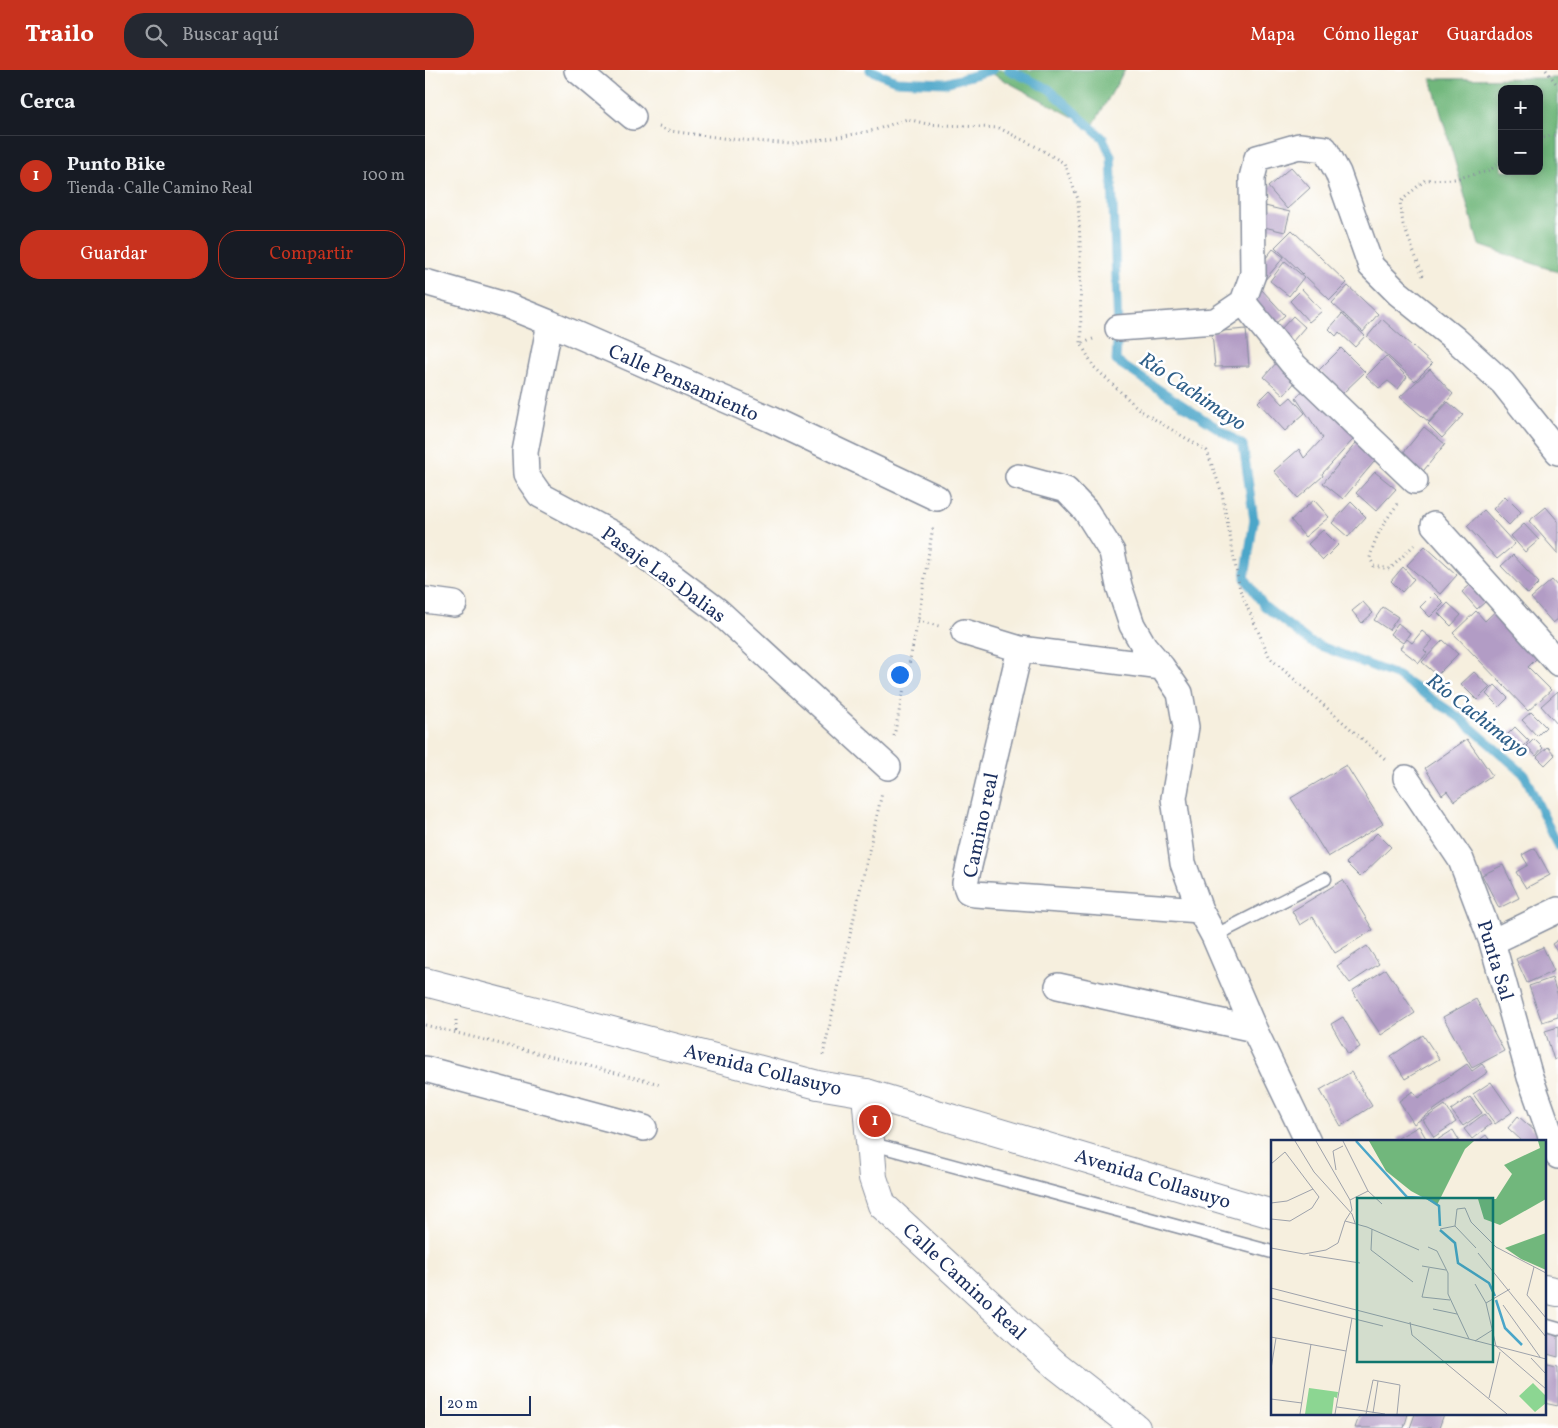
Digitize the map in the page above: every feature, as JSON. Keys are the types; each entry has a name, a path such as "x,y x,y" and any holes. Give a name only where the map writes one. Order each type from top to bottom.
{"main road":[{"name":"Avenida Collasuyo","path":"425,982 818,1085 866,1093 1271,1214"},
{"name":"Calle Camino Real","path":"866,1093 873,1178 883,1205 1057,1366 1136,1428"},
{"path":"1545,1289 1558,1292"}],"street":[{"path":"577,70 633,117"},
{"path":"1118,328 1215,321 1243,302 1253,274 1251,178 1257,158 1299,146 1325,149 1338,173 1371,266 1398,293 1455,339 1503,383 1558,452"},
{"name":"Calle Pensamiento","path":"425,282 508,306 550,323 770,419 937,498"},
{"path":"1243,302 1293,363 1415,481"},
{"name":"Pasaje Las Dalias","path":"550,323 525,452 526,475 540,495 624,540 718,611 888,767"},
{"path":"1018,477 1065,490 1086,512 1112,552 1119,586 1132,625 1144,646 1181,692 1186,727 1174,798 1183,863 1200,910 1214,936 1254,1029 1307,1140"},
{"path":"1434,525 1558,663"},
{"path":"425,600 454,604"},
{"path":"964,632 1020,649 1162,667"},
{"name":"Camino real","path":"1020,649 965,883 968,891 975,894 1200,910"},
{"name":"Punta Sal","path":"1406,778 1461,860 1492,942 1530,1077 1558,1156"},
{"path":"1492,942 1555,911"},
{"path":"1058,986 1254,1029"},
{"path":"425,1069 644,1128"},
{"path":"1545,1165 1558,1156"}],"lane":[{"path":"1214,936 1325,879"},
{"path":"869,1143 1271,1252"},
{"path":"1545,1325 1558,1329"}],"path":[{"path":"1546,70 1558,86"},
{"path":"633,117 670,131 729,139 792,144 866,132 907,119 927,124 999,128 1064,163 1078,199 1081,344 1094,367 1141,411 1207,452 1222,493 1240,590 1270,658 1406,778"},
{"path":"1543,138 1558,134"},
{"path":"1425,280 1403,224 1400,202 1425,180 1454,179 1489,171 1498,163"},
{"path":"1081,344 1118,328"},
{"path":"1415,481 1388,516 1373,544 1370,558 1374,566 1390,569 1434,525"},
{"path":"456,1017 456,1032"},
{"path":"425,1024 660,1084"}],"green space":[{"path":"985,70 1125,70 1092,127"},
{"path":"1558,78 1558,272 1479,245 1431,79"}],"building":[{"path":"1291,167 1310,188 1287,209 1268,187"},
{"path":"1265,206 1290,212 1285,232 1260,226"},
{"path":"1292,230 1347,283 1330,300 1275,247"},
{"path":"1273,249 1284,257 1264,281 1254,273"},
{"path":"1285,261 1304,277 1289,296 1270,281"},
{"path":"1348,286 1378,314 1363,332 1332,303"},
{"path":"1261,289 1285,315 1275,324 1251,298"},
{"path":"1302,289 1322,311 1309,322 1290,301"},
{"path":"1342,314 1365,336 1355,347 1339,332 1336,336 1329,329"},
{"path":"1293,316 1305,327 1292,342 1280,330"},
{"path":"1382,319 1432,364 1415,381 1367,337"},
{"path":"1246,329 1249,366 1215,367 1212,332"},
{"path":"1341,348 1365,372 1342,394 1319,370"},
{"path":"1386,356 1407,377 1398,389 1388,381 1379,388 1366,376"},
{"path":"1277,362 1297,380 1284,395 1264,377"},
{"path":"1430,369 1453,394 1429,422 1400,397"},
{"path":"1309,384 1361,431 1322,474 1323,476 1298,498 1274,471 1299,449 1304,458 1323,438 1296,398"},
{"path":"1270,390 1283,404 1291,397 1305,413 1285,431 1258,402"},
{"path":"1448,402 1463,415 1442,438 1428,424"},
{"path":"1424,427 1445,444 1420,475 1399,458"},
{"path":"1361,437 1379,456 1343,499 1323,483"},
{"path":"1375,472 1396,489 1376,511 1356,493"},
{"path":"1505,496 1521,512 1509,525 1493,509"},
{"path":"1314,500 1329,517 1305,537 1291,520"},
{"path":"1351,502 1366,517 1348,537 1332,523"},
{"path":"1546,507 1558,521 1558,554 1529,521"},
{"path":"1484,510 1515,544 1497,559 1467,526"},
{"path":"1524,524 1539,540 1525,552 1511,536"},
{"path":"1323,530 1338,545 1323,560 1308,544"},
{"path":"1425,546 1457,575 1440,594 1407,565"},
{"path":"1513,555 1539,583 1528,594 1501,566"},
{"path":"1403,567 1414,579 1402,592 1391,581"},
{"path":"1477,579 1492,596 1477,609 1462,592"},
{"path":"1552,580 1558,587 1558,619 1553,623 1531,598"},
{"path":"1434,593 1444,603 1430,617 1420,607"},
{"path":"1363,602 1373,613 1362,623 1352,611"},
{"path":"1448,603 1461,615 1451,626 1438,613"},
{"path":"1502,605 1539,656 1528,667 1551,690 1528,711 1453,633 1476,611 1485,621"},
{"path":"1383,607 1398,617 1389,630 1374,620"},
{"path":"1398,623 1410,633 1403,643 1390,634"},
{"path":"1422,631 1433,640 1424,650 1427,653 1419,663 1400,648 1407,639 1412,643"},
{"path":"1443,640 1458,654 1437,675 1422,662"},
{"path":"1474,672 1490,687 1477,700 1461,684"},
{"path":"1495,685 1508,698 1499,707 1486,694"},
{"path":"1558,691 1558,725 1541,706"},
{"path":"1531,712 1546,727 1537,736 1522,720"},
{"path":"1515,727 1529,741 1522,748 1508,734"},
{"path":"1467,739 1492,775 1454,801 1447,791 1442,795 1425,768"},
{"path":"1534,739 1543,748 1536,756 1527,746"},
{"path":"1548,747 1555,755 1545,765 1537,757"},
{"path":"1346,765 1383,824 1328,857 1291,798"},
{"path":"1377,833 1391,847 1360,877 1346,863"},
{"path":"1535,848 1550,875 1526,888 1516,872 1528,865 1522,855"},
{"path":"1503,865 1519,898 1499,908 1482,875"},
{"path":"1343,880 1373,930 1335,953 1313,917 1300,925 1292,911"},
{"path":"1558,940 1558,953 1552,944"},
{"path":"1367,946 1379,964 1350,983 1337,966"},
{"path":"1543,947 1554,971 1527,983 1516,959"},
{"path":"1386,969 1415,1013 1381,1035 1352,991"},
{"path":"1552,978 1558,996 1558,1017 1542,1022 1529,986"},
{"path":"1476,999 1504,1051 1472,1068 1443,1017"},
{"path":"1343,1017 1360,1047 1348,1054 1331,1024"},
{"path":"1558,1027 1558,1058 1554,1060 1545,1031"},
{"path":"1423,1035 1439,1059 1405,1079 1391,1056"},
{"path":"1467,1064 1472,1071 1482,1064 1488,1072 1414,1124 1399,1101 1413,1091 1418,1098"},
{"path":"1351,1072 1372,1106 1341,1126 1320,1090"},
{"path":"1491,1082 1512,1112 1495,1124 1473,1094"},
{"path":"1470,1097 1482,1113 1463,1126 1451,1110"},
{"path":"1445,1105 1456,1122 1434,1137 1423,1120"},
{"path":"1484,1114 1491,1124 1472,1139 1464,1129"},
{"path":"1518,1116 1543,1138 1541,1140 1521,1140 1508,1128"},
{"path":"1419,1126 1427,1140 1399,1140 1398,1138"},
{"path":"1453,1130 1459,1140 1437,1140"},
{"path":"1486,1135 1490,1140 1480,1140"},
{"path":"1545,1332 1558,1336 1558,1357 1545,1353"},
{"path":"1545,1364 1558,1367 1558,1406 1545,1403"},
{"path":"1359,1416 1407,1416 1404,1428 1355,1428"},
{"path":"1414,1416 1443,1416 1439,1428 1410,1428"}],"waterway":[{"name":"Río Cachimayo","path":"870,70 896,81 945,83 993,70"},
{"name":"Río Cachimayo","path":"1009,70 1049,89 1103,138 1111,156 1118,328 1116,361 1243,445 1254,520 1245,578 1264,606 1310,642 1398,676 1460,718 1524,774 1558,846"}],"place":[{"name":"Punto Bike","path":"875,1121"}]}
